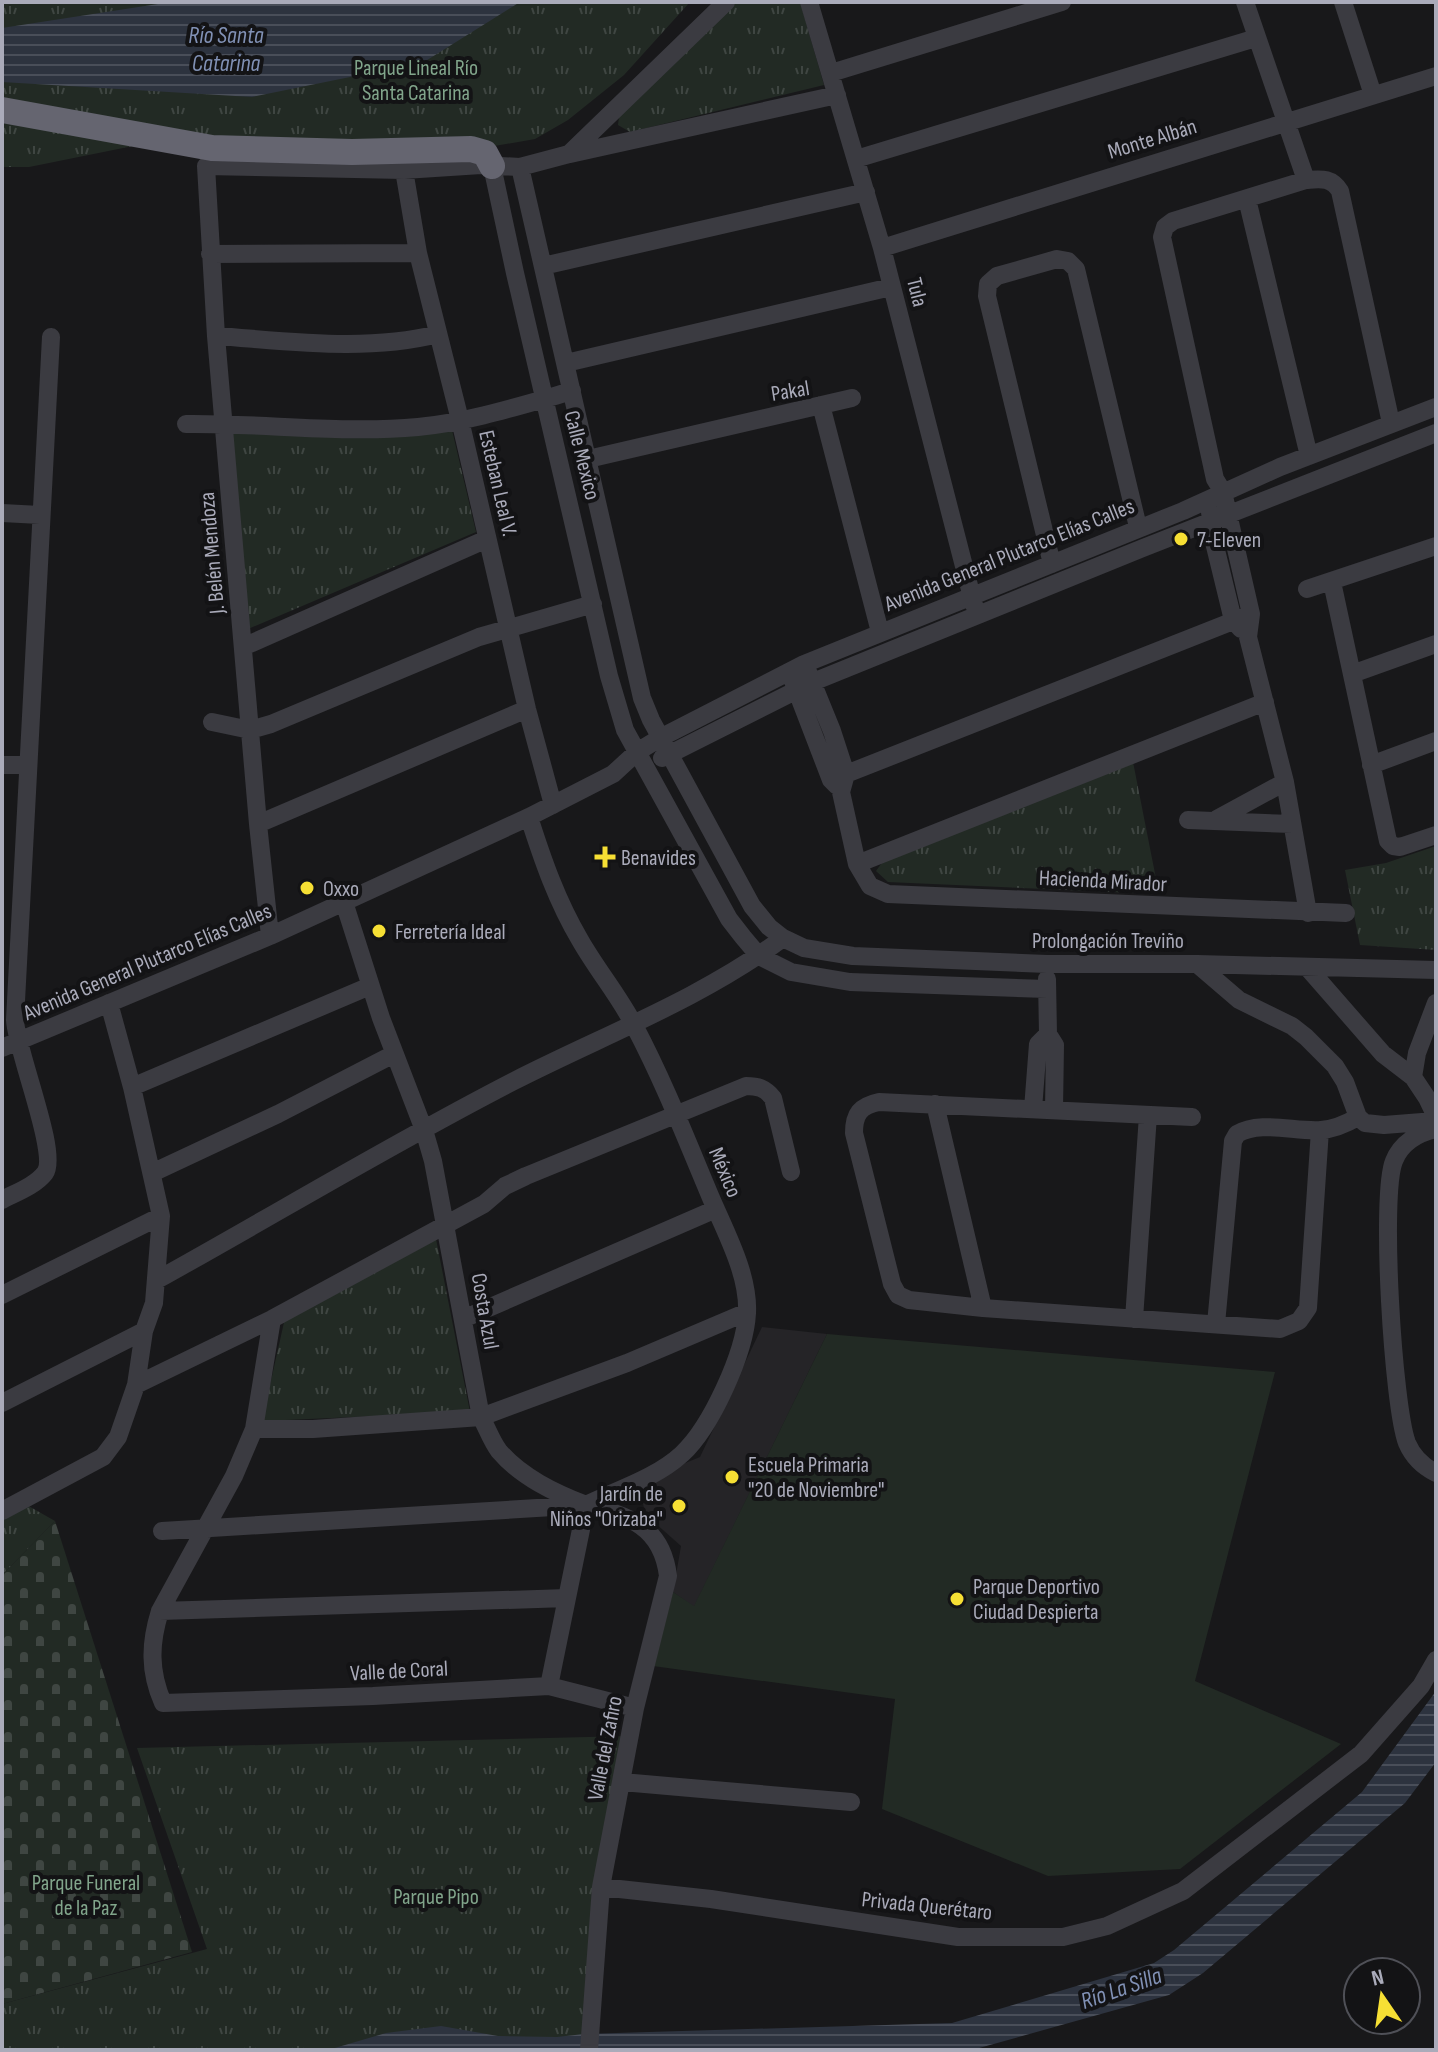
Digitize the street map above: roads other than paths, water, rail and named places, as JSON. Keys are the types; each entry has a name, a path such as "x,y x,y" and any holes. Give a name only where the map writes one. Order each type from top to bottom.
{"highway":[{"path":"2,110 209,157 471,149 485,153 492,166"}],"street":[{"path":"569,154 726,2"},
{"name":"Tula","path":"809,2 882,248 977,617"},
{"path":"831,73 1062,2"},
{"path":"1245,2 1306,180"},
{"path":"1343,2 1373,95"},
{"path":"856,159 1256,38"},
{"name":"Monte Albán","path":"882,248 1436,76"},
{"path":"209,157 404,170 520,167 837,95"},
{"name":"J. Belén Mendoza","path":"209,157 210,254 216,336 270,936"},
{"name":"Calle Mexico","path":"492,166 618,708 625,730 641,759"},
{"name":"Calle Mexico","path":"520,167 642,698 670,754"},
{"name":"Esteban Leal V.","path":"404,170 418,253 527,709 553,805"},
{"path":"1308,913 1285,782 1219,518 1162,237 1165,227 1173,221 1306,180 1326,179 1334,182 1340,191 1391,423"},
{"path":"543,266 866,192"},
{"path":"1247,199 1309,456"},
{"path":"210,254 418,253"},
{"path":"1052,564 987,296 988,284 997,276 1057,259 1068,261 1076,269 1138,527"},
{"path":"566,363 891,287"},
{"path":"216,336 377,344 438,334"},
{"path":"2,1200 39,1179 49,1163 47,1144 10,1044 15,1001 51,337"},
{"path":"186,424 383,429 420,427 460,420 572,391"},
{"path":"821,405 852,398"},
{"name":"Pakal","path":"588,459 821,405 880,632"},
{"name":"Avenida General Plutarco Elías Calles","path":"641,759 660,738 796,668 1052,564 1215,490 1436,407"},
{"name":"Avenida General Plutarco Elías Calles","path":"10,1044 270,936 529,817 641,759 670,754 805,686 1436,433"},
{"path":"1280,467 1289,490"},
{"path":"2,513 40,515"},
{"path":"243,647 487,539"},
{"path":"1307,589 1436,546"},
{"path":"1332,582 1388,841 1400,847 1436,835"},
{"path":"212,722 250,730 288,718 508,626 593,604"},
{"path":"839,782 1242,617"},
{"path":"1352,674 1436,644"},
{"path":"796,668 839,782 860,871 1265,702"},
{"path":"258,824 527,709"},
{"path":"1371,765 1436,741"},
{"name":"Prolongación Treviño","path":"670,754 752,906 769,927 804,948 853,956 1047,964 1436,970"},
{"path":"641,759 729,919 759,956 791,972 850,982 1047,989"},
{"path":"2,765 27,765"},
{"path":"1215,820 1285,782"},
{"name":"México","path":"529,817 563,910 634,1024 675,1113 736,1258 747,1312 743,1342 702,1427 683,1453 658,1471 586,1505"},
{"path":"1188,820 1292,824"},
{"name":"Hacienda Mirador","path":"860,871 870,886 888,894 1346,913"},
{"name":"Costa Azul","path":"344,902 370,986 424,1130 446,1224 481,1417 498,1449 518,1469 563,1496 586,1505"},
{"path":"157,1280 514,1081 634,1024 759,956 783,938"},
{"path":"1047,964 1048,1034 1055,1045 1054,1109"},
{"path":"1197,964 1239,1000 1292,1026 1306,1037 1335,1066 1345,1082 1358,1117 1372,1124 1436,1119 1413,1077 1383,1054 1307,967"},
{"path":"132,1087 370,986"},
{"path":"2,1511 103,1457 118,1437 136,1385 144,1331 154,1303 161,1216 132,1087 109,1003"},
{"path":"1413,1077 1417,1053 1436,1003"},
{"path":"1033,1109 1038,1044 1048,1034"},
{"path":"152,1173 278,1114 394,1054"},
{"path":"136,1385 272,1319 484,1204 505,1186 746,1086 757,1086 773,1098 791,1172"},
{"path":"1192,1117 879,1102 860,1109 854,1118 854,1133 892,1284 898,1295 909,1300 983,1308 1280,1329 1299,1321 1308,1308 1320,1130"},
{"path":"935,1104 983,1308"},
{"path":"1134,1319 1148,1115"},
{"path":"1216,1324 1233,1141 1237,1134 1254,1128 1320,1130 1345,1124 1358,1117"},
{"path":"1436,1129 1420,1133 1403,1146 1394,1161 1389,1183 1393,1339 1403,1427 1414,1455 1424,1467 1436,1473"},
{"path":"463,1319 599,1263 716,1209"},
{"path":"2,1295 161,1216"},
{"path":"254,1429 313,1429 481,1417 627,1363 747,1312"},
{"path":"160,1611 234,1476 254,1429 272,1319"},
{"path":"2,1403 144,1331"},
{"path":"627,1516 625,1504 629,1484"},
{"path":"162,1531 586,1505 549,1686"},
{"name":"Valle del Zafiro","path":"586,1505 627,1516 642,1526 658,1543 666,1560 668,1576 635,1708 601,1887 589,2050"},
{"path":"160,1611 567,1598"},
{"name":"Valle de Coral","path":"160,1611 151,1649 157,1689 163,1703 549,1686 635,1708"},
{"name":"Privada Querétaro","path":"601,1887 711,1899 958,1937 1063,1937 1107,1926 1183,1891 1361,1754 1421,1686 1436,1660"},
{"path":"622,1782 851,1802"}],"water":[{"name":"Río Santa Catarina","path":"171,2 520,2 424,62 252,97 2,82 2,28"},
{"name":"Río La Silla","path":"1436,1691 1436,1762 1405,1803 1203,1973 1169,1995 972,2050 328,2050 386,2033 441,2026 498,2036 557,2037 952,2023 1154,1963 1174,1950 1362,1792"}],"place":[{"name":"7-Eleven","path":"1181,539"},
{"name":"Benavides","path":"605,857"},
{"name":"Oxxo","path":"307,888"},
{"name":"Ferretería Ideal","path":"379,931"},
{"name":"Escuela Primaria \"20 de Noviembre\"","path":"732,1477"},
{"name":"Jardín de Niños \"Orizaba\"","path":"679,1506"},
{"name":"Parque Deportivo Ciudad Despierta","path":"957,1599"}],"park label":[{"name":"Parque Lineal Río Santa Catarina","path":"416,80"},
{"name":"Parque Funeral de la Paz","path":"86,1894"},
{"name":"Parque Pipo","path":"436,1896"}]}
